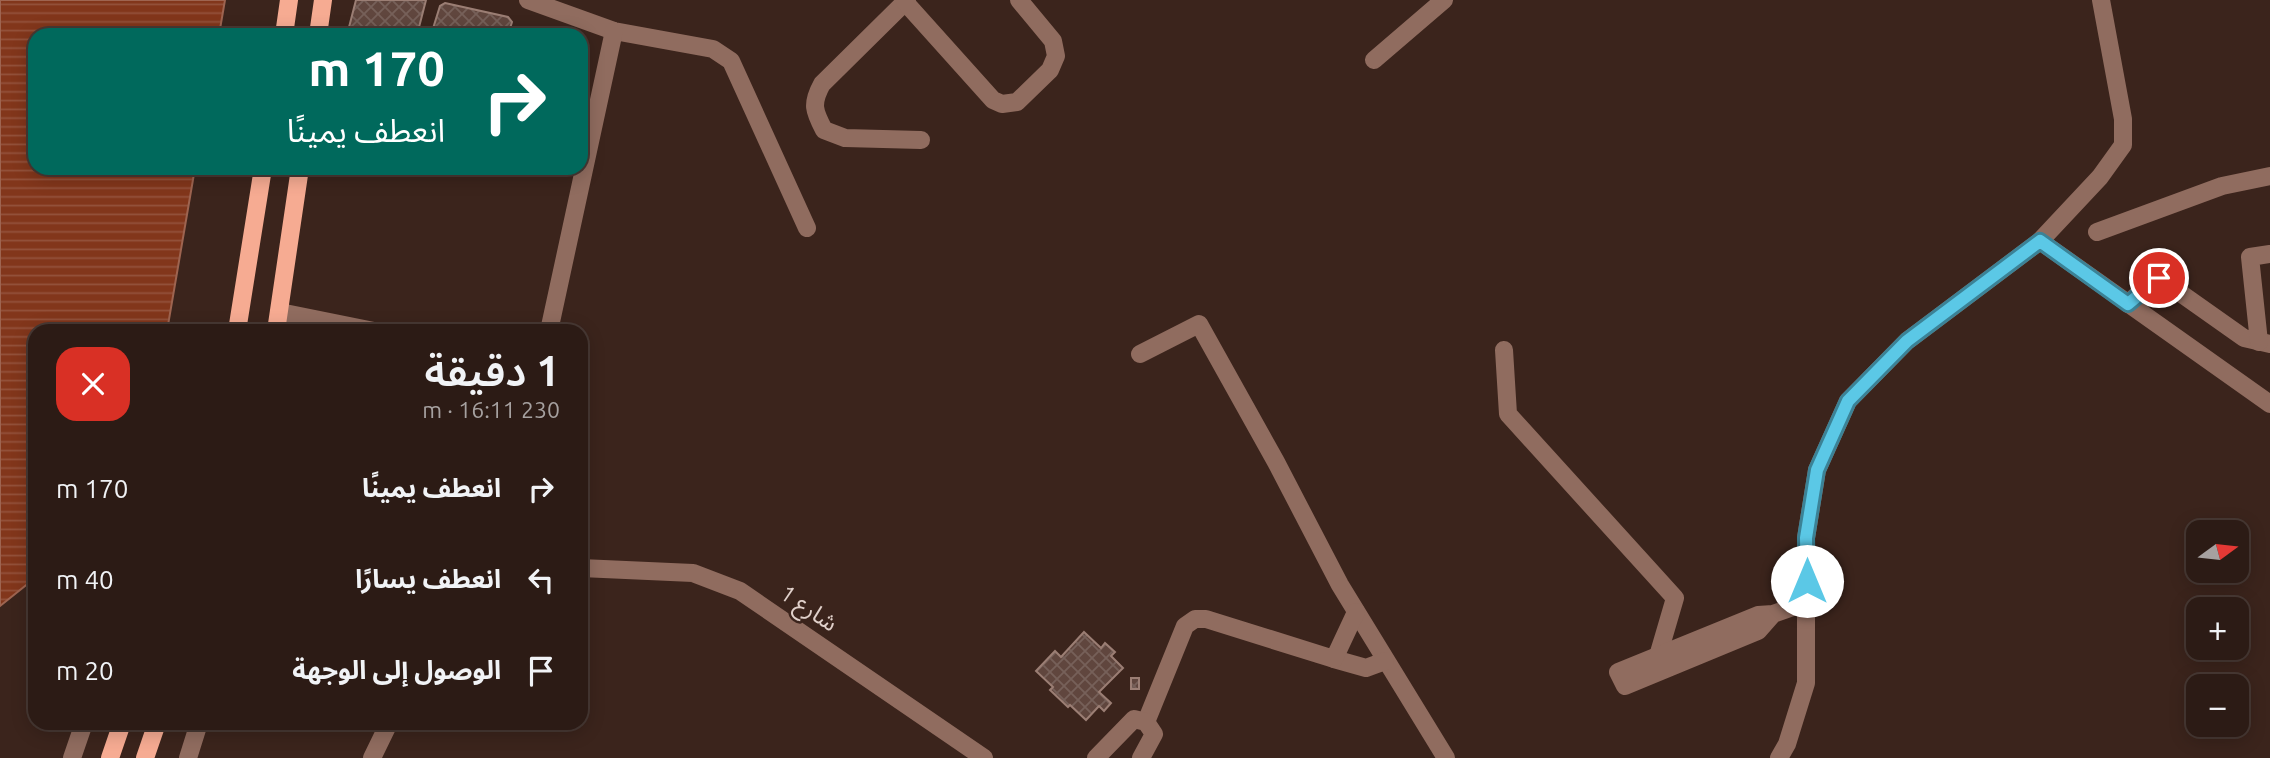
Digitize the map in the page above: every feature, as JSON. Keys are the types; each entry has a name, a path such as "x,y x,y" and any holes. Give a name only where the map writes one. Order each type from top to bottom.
{"main road":[{"path":"285,28 289,0"},
{"path":"319,28 323,0"},
{"path":"238,324 262,175"},
{"path":"277,324 299,175"},
{"path":"110,758 120,730"},
{"path":"145,758 155,730"}],"street":[{"path":"528,0 614,31 713,49 731,61 807,228"},
{"path":"921,140 845,138 824,130 817,117 814,99 821,84 906,1 993,100 1002,104 1017,102 1050,70 1056,56 1053,41 1019,0"},
{"path":"1374,60 1444,0"},
{"path":"1779,758 1787,744 1806,682 1806,538 1817,470 1848,401 1907,341 2040,241 2099,177 2123,145 2123,119 2101,0"},
{"path":"588,151 614,31"},
{"path":"551,324 583,175"},
{"path":"2097,232 2222,186 2270,176"},
{"path":"2040,241 2270,404"},
{"path":"2128,304 2159,278 2244,338 2265,343 2250,257 2270,254"},
{"path":"280,312 339,324"},
{"path":"1140,354 1199,324 1356,612 1446,758"},
{"path":"1504,350 1508,414 1675,598 1658,656"},
{"name":"شارع 1","path":"588,568 692,573 740,591 984,758"},
{"path":"1773,614 1758,631 1625,686 1618,672 1758,615 1773,614 1807,602"},
{"path":"1334,659 1356,612"},
{"path":"1146,722 1185,626 1195,618 1206,619 1366,668 1385,661"},
{"path":"1104,756 1134,719 1146,722 1154,734 1141,758"},
{"path":"72,758 82,730"},
{"path":"188,758 197,730"},
{"path":"372,758 386,730"}],"shaded area":[{"path":"0,0 225,0 220,28 28,28 28,175 194,175 168,324 28,324 28,584 0,606"}],"building":[{"path":"356,0 426,0 419,28 349,28"},
{"path":"445,3 508,17 512,22 510,28 433,28 440,6"},
{"path":"1084,632 1101,648 1105,643 1115,652 1111,656 1123,668 1099,692 1111,703 1104,711 1099,706 1086,720 1050,690 1053,687 1036,671 1055,651 1061,657"},
{"path":"1131,678 1139,678 1139,689 1131,689"}],"route":[{"path":"1807,581 1806,538 1817,470 1848,401 1907,341 2040,241 2128,304 2145,287 2159,278"}]}
